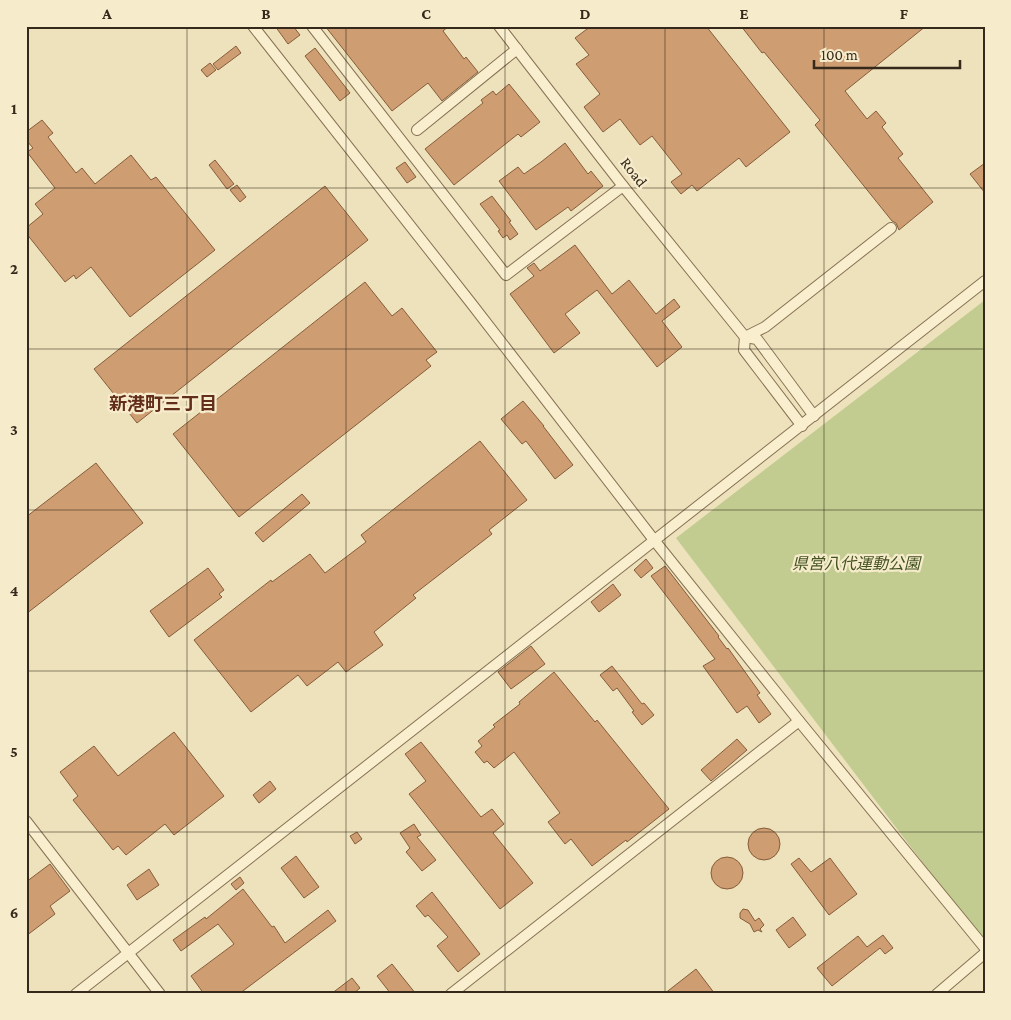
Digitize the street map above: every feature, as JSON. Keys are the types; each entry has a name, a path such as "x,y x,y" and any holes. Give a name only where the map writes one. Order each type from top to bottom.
{"street":[{"path":"253,26 465,295 654,540 985,948"},
{"path":"312,26 506,275 623,186"},
{"path":"499,26 623,186 745,336 757,340 814,416"},
{"name":"Road","path":"499,26 745,336"},
{"path":"417,130 517,49"},
{"path":"745,336 764,328 891,228"},
{"path":"76,994 985,281"},
{"path":"745,336 744,350 802,426"},
{"path":"451,994 799,721"},
{"path":"26,821 160,994"},
{"path":"936,994 985,953"}],"green space":[{"name":"県営八代運動公園","path":"985,300 985,941 983,942 676,538"}],"building":[{"path":"275,26 293,26 300,35 288,44"},
{"path":"325,26 449,26 443,31 464,59 466,57 478,72 442,101 428,83 392,111"},
{"path":"591,26 706,26 790,132 746,167 739,158 697,191 692,185 681,194 671,182 682,174 652,136 640,145 620,119 603,132 584,107 600,94 576,64 589,55 575,38"},
{"path":"741,26 926,26 845,91 867,119 876,111 886,123 882,127 903,154 898,158 933,202 899,230 896,223 892,221 815,125 820,120"},
{"path":"236,46 241,53 218,70 213,64"},
{"path":"315,48 350,93 340,101 305,56"},
{"path":"210,63 216,70 207,77 201,70"},
{"path":"509,84 540,122 521,137 518,134 454,185 425,149 483,103 481,100 493,91 496,95"},
{"path":"42,120 53,133 48,137 76,173 82,168 95,184 131,155 151,180 156,177 215,250 130,317 91,267 76,279 74,275 65,282 26,233 26,228 43,214 35,204 55,188 27,152 33,148 26,140 26,132"},
{"path":"565,143 588,174 591,171 603,186 571,211 568,207 536,230 499,181 518,167 524,174"},
{"path":"215,160 234,184 227,189 209,165"},
{"path":"405,162 416,177 407,183 396,168"},
{"path":"985,163 985,193 970,174"},
{"path":"237,185 246,197 240,202 230,190"},
{"path":"325,186 368,240 137,423 94,369"},
{"path":"492,196 511,221 509,222 518,234 510,240 507,235 503,238 498,231 500,230 480,204"},
{"path":"575,245 612,294 629,280 656,314 674,299 680,307 662,321 682,347 657,367 597,290 565,314 580,333 554,353 510,294 534,276 527,268 534,263 540,271"},
{"path":"365,282 392,316 402,308 437,352 426,360 431,366 239,517 173,434"},
{"path":"523,401 573,465 555,479 526,441 522,444 501,419"},
{"path":"480,441 527,500 489,530 492,534 413,595 416,598 374,632 383,645 346,672 338,662 307,686 298,675 251,712 194,640 271,580 272,582 310,554 325,573 366,542 361,535"},
{"path":"96,463 143,523 26,614 26,517"},
{"path":"302,494 310,503 263,542 255,533"},
{"path":"646,559 653,568 641,578 634,570"},
{"path":"665,566 760,693 757,695 771,714 759,723 747,706 737,713 703,666 715,659 651,576"},
{"path":"208,568 224,590 219,594 222,597 169,637 150,611"},
{"path":"613,584 621,595 599,612 591,602"},
{"path":"531,646 545,664 511,689 498,672"},
{"path":"612,666 642,704 644,703 654,715 642,725 617,688 613,691 600,675"},
{"path":"554,672 595,722 597,720 669,809 627,842 626,840 592,866 571,839 565,844 548,822 560,813 514,752 494,768 487,761 484,763 475,752 482,746 478,741 495,727 493,725 520,704 519,702"},
{"path":"174,732 224,796 174,835 165,824 126,855 118,846 113,850 73,800 78,796 60,772 94,746 118,776"},
{"path":"737,739 747,750 711,781 701,770"},
{"path":"421,742 481,817 492,809 504,824 493,833 533,883 500,909 409,794 426,781 405,754"},
{"path":"270,781 276,789 259,803 253,795"},
{"path":"414,824 421,835 417,837 436,860 422,871 406,852 410,848 400,833"},
{"path":"764,828 770,829 775,833 779,838 779,850 775,855 770,859 764,860 758,859 753,855 749,850 748,844 749,838 753,833 758,829"},
{"path":"357,832 362,839 355,844 350,836"},
{"path":"296,856 319,887 304,898 281,868"},
{"path":"727,857 733,858 738,862 742,867 742,879 738,884 733,888 727,889 721,888 716,884 712,879 711,873 712,867 716,862 721,858"},
{"path":"799,858 811,872 830,858 857,894 829,915 791,864"},
{"path":"50,864 70,891 50,906 55,914 26,936 26,882"},
{"path":"149,869 159,885 137,900 127,885"},
{"path":"240,877 244,883 236,890 231,884"},
{"path":"243,889 272,927 274,926 285,943 328,910 336,921 239,994 204,994 191,976 234,944 218,924 181,951 173,940 205,917 206,919"},
{"path":"432,892 480,954 458,972 437,946 448,937 428,915 425,917 416,906"},
{"path":"743,909 748,910 755,921 759,918 764,925 760,929 762,932 758,930 754,932 750,924 740,918 740,913"},
{"path":"793,917 806,935 789,948 776,930"},
{"path":"883,935 893,948 885,954 880,948 832,986 817,968 858,936 867,947"},
{"path":"392,964 416,994 391,994 377,976"},
{"path":"696,969 715,994 664,994"},
{"path":"352,978 360,988 353,994 331,994"}],"district":[{"name":"新港町三丁目","path":"163,404"}]}
